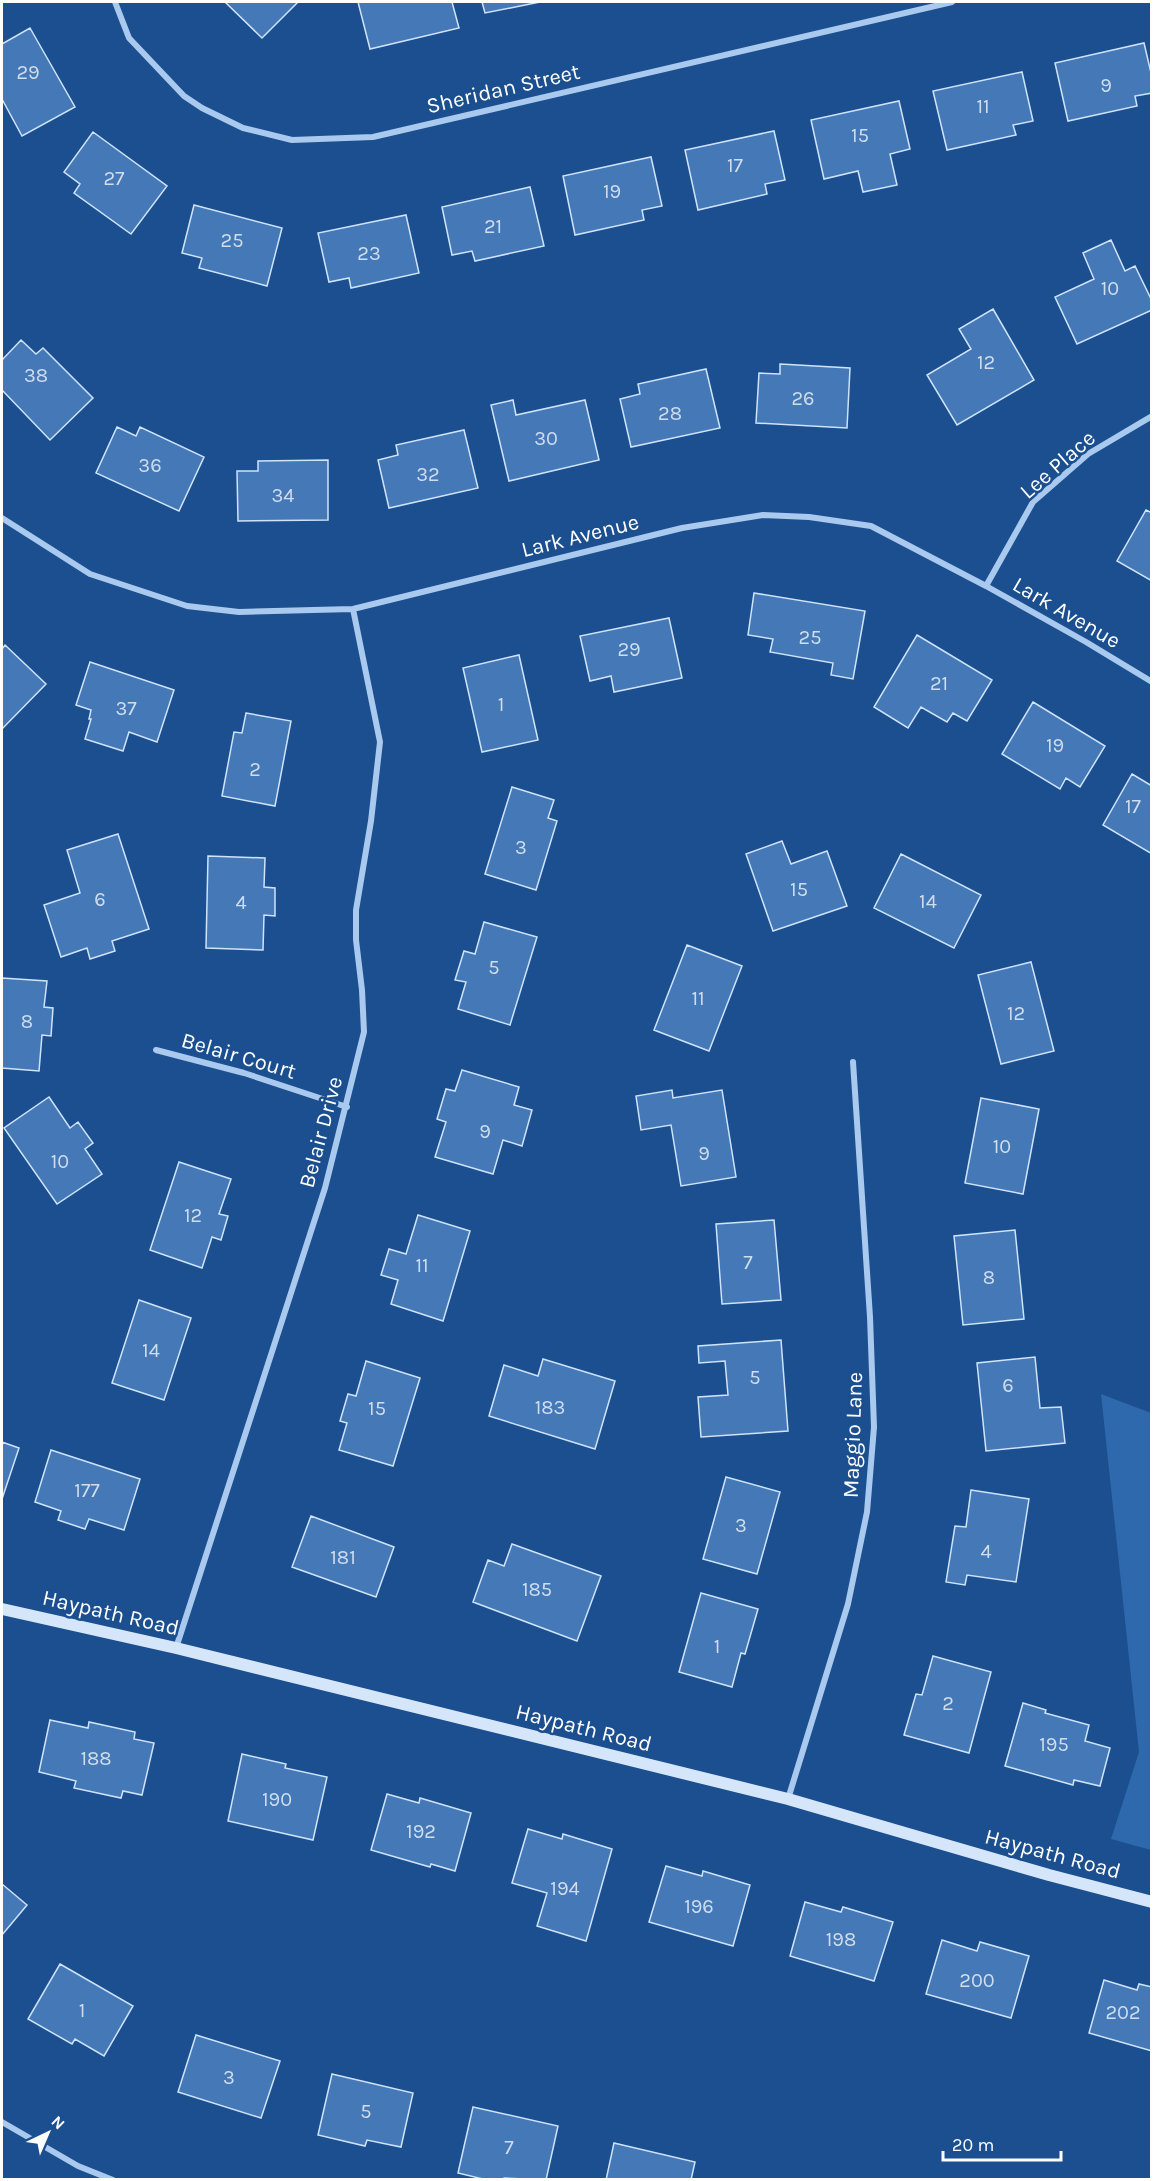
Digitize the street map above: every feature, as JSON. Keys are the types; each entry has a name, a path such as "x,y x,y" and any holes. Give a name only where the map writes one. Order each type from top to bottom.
{"street":[{"name":"Sheridan Street","path":"115,2 129,38 184,96 202,108 243,128 292,140 373,137 952,2"},
{"name":"Lee Place","path":"986,586 1033,502 1088,454 1152,416"},
{"name":"Lark Avenue","path":"3,522 90,574 187,606 239,612 353,609 682,528 763,515 809,517 871,526 986,586 1152,682"},
{"name":"Belair Drive","path":"176,1648 326,1188 364,1032 356,940 356,910 371,821 380,742 353,609"},
{"name":"Belair Court","path":"156,1050 244,1073 347,1107"},
{"name":"Maggio Lane","path":"788,1799 848,1604 867,1512 874,1427 871,1328 853,1062"},
{"name":"Haypath Road","path":"2,1609 176,1648 788,1799 1049,1875 1152,1902"},
{"path":"2,2122 78,2166 113,2180"}],"shaded area":[{"path":"1101,1394 1151,1413 1151,1850 1111,1839 1139,1752"}],"building":[{"path":"225,2 298,2 262,38"},
{"path":"358,2 452,2 459,28 370,49"},
{"path":"482,2 540,2 485,13"},
{"path":"30,28 75,107 22,136 2,99 2,44"},
{"path":"1144,43 1152,77 1152,93 1135,96 1137,106 1068,121 1055,63"},
{"path":"1022,72 1033,121 1013,125 1016,135 947,150 933,91"},
{"path":"899,101 910,149 890,154 897,185 863,192 858,171 824,179 811,120"},
{"path":"774,131 785,180 765,184 767,194 698,210 685,150"},
{"path":"93,132 167,186 131,234 74,193 80,184 64,172"},
{"path":"651,157 662,206 642,210 644,220 575,235 563,176"},
{"path":"530,187 544,246 475,261 472,251 452,255 442,207"},
{"path":"194,205 282,228 267,286 199,268 202,258 182,253"},
{"path":"406,215 419,273 351,288 349,278 329,282 318,233"},
{"path":"1111,240 1125,271 1135,266 1152,301 1152,310 1077,344 1055,297 1094,279 1083,253"},
{"path":"993,309 1034,380 957,425 927,375 971,349 959,329"},
{"path":"21,340 36,354 43,348 93,398 50,440 2,390 2,360"},
{"path":"780,364 850,368 847,428 756,423 759,373 780,374"},
{"path":"706,369 720,428 631,447 620,399 640,394 638,384"},
{"path":"513,400 516,415 585,400 599,460 509,481 491,405"},
{"path":"117,427 136,436 140,427 204,457 179,511 96,473"},
{"path":"464,430 478,488 389,508 378,460 398,455 396,445"},
{"path":"328,460 328,520 238,521 237,471 258,471 258,461"},
{"path":"1146,510 1152,513 1152,581 1117,561"},
{"path":"754,593 865,611 853,679 831,675 833,663 770,652 773,639 748,635"},
{"path":"669,618 682,678 614,692 611,676 590,681 580,636"},
{"path":"917,635 992,680 967,721 953,713 947,722 921,707 908,728 874,707"},
{"path":"5,645 46,684 2,729 2,649"},
{"path":"519,655 538,740 482,752 463,668"},
{"path":"90,662 174,690 157,742 129,732 123,751 85,739 91,719 89,719 91,710 76,705"},
{"path":"1033,702 1105,746 1080,787 1066,778 1060,789 1002,754"},
{"path":"246,713 291,721 275,806 222,796 234,732 242,733"},
{"path":"1132,774 1152,786 1152,854 1103,825"},
{"path":"512,787 554,800 548,818 557,821 536,890 485,874"},
{"path":"118,834 149,929 112,941 115,951 90,959 87,948 61,957 44,905 80,893 67,850"},
{"path":"782,841 791,864 827,851 847,906 773,931 746,854"},
{"path":"901,854 981,895 954,948 874,908"},
{"path":"208,856 265,858 264,887 275,888 275,916 264,915 263,950 206,948"},
{"path":"484,922 537,937 510,1025 458,1009 466,982 455,980 464,951 475,954"},
{"path":"687,945 742,966 709,1051 654,1030"},
{"path":"1031,962 1054,1051 1001,1064 978,975"},
{"path":"2,978 47,981 44,1007 53,1008 51,1036 42,1035 39,1071 2,1068"},
{"path":"462,1070 519,1087 514,1105 532,1110 522,1146 503,1140 493,1174 435,1157 446,1122 437,1119 446,1089 455,1091"},
{"path":"672,1090 673,1098 722,1090 736,1177 681,1186 671,1125 641,1130 636,1096"},
{"path":"49,1097 70,1128 78,1122 93,1143 85,1149 102,1174 57,1204 4,1128"},
{"path":"981,1098 1039,1109 1023,1194 965,1183"},
{"path":"179,1162 231,1179 219,1214 228,1216 221,1240 212,1237 202,1268 150,1250"},
{"path":"418,1215 470,1231 443,1321 391,1304 398,1280 381,1275 389,1249 406,1254"},
{"path":"774,1220 781,1300 722,1304 716,1224"},
{"path":"1015,1230 1024,1319 963,1325 954,1236"},
{"path":"139,1300 191,1318 164,1400 112,1383"},
{"path":"781,1340 788,1431 701,1437 698,1397 728,1395 725,1361 699,1363 698,1346"},
{"path":"1035,1357 1040,1408 1061,1407 1065,1443 986,1451 977,1363"},
{"path":"543,1359 615,1381 595,1449 489,1416 504,1365 538,1376"},
{"path":"366,1361 420,1378 393,1466 339,1450 347,1423 340,1421 348,1394 356,1396"},
{"path":"2,1442 19,1448 2,1499"},
{"path":"51,1450 140,1479 124,1530 89,1519 85,1529 58,1520 61,1511 35,1502"},
{"path":"726,1477 780,1492 757,1574 703,1559"},
{"path":"971,1490 1029,1499 1016,1582 967,1575 965,1585 946,1582 955,1526 966,1527"},
{"path":"311,1516 394,1547 376,1597 292,1567"},
{"path":"512,1544 601,1576 577,1641 473,1602 488,1560 504,1566"},
{"path":"701,1593 758,1609 745,1654 741,1653 732,1687 679,1672"},
{"path":"933,1656 991,1672 969,1753 904,1735 916,1694 922,1695"},
{"path":"1023,1703 1046,1710 1045,1713 1089,1725 1085,1741 1110,1748 1100,1786 1074,1780 1073,1785 1005,1766"},
{"path":"50,1720 88,1728 89,1722 135,1732 134,1739 154,1743 142,1795 123,1791 121,1798 74,1788 76,1781 39,1772"},
{"path":"242,1754 286,1764 285,1768 327,1777 313,1840 228,1821"},
{"path":"387,1794 419,1803 420,1798 471,1813 455,1871 431,1864 430,1867 371,1850"},
{"path":"528,1829 562,1839 563,1834 612,1849 586,1941 537,1926 547,1893 512,1883"},
{"path":"666,1866 702,1876 703,1871 750,1885 733,1946 649,1922"},
{"path":"2,1884 27,1905 2,1935"},
{"path":"805,1902 841,1912 843,1907 893,1922 874,1981 790,1956"},
{"path":"942,1940 977,1951 980,1942 1029,1956 1011,2018 926,1994"},
{"path":"60,1964 133,2006 104,2056 75,2039 72,2044 28,2019"},
{"path":"1104,1980 1137,1990 1139,1984 1152,1987 1152,2051 1089,2033"},
{"path":"196,2035 280,2061 261,2118 178,2092"},
{"path":"332,2074 413,2093 401,2147 367,2140 365,2146 318,2135"},
{"path":"473,2107 558,2126 546,2180 504,2178 503,2180 487,2180 458,2173"},
{"path":"614,2143 695,2162 691,2180 606,2180"}]}
